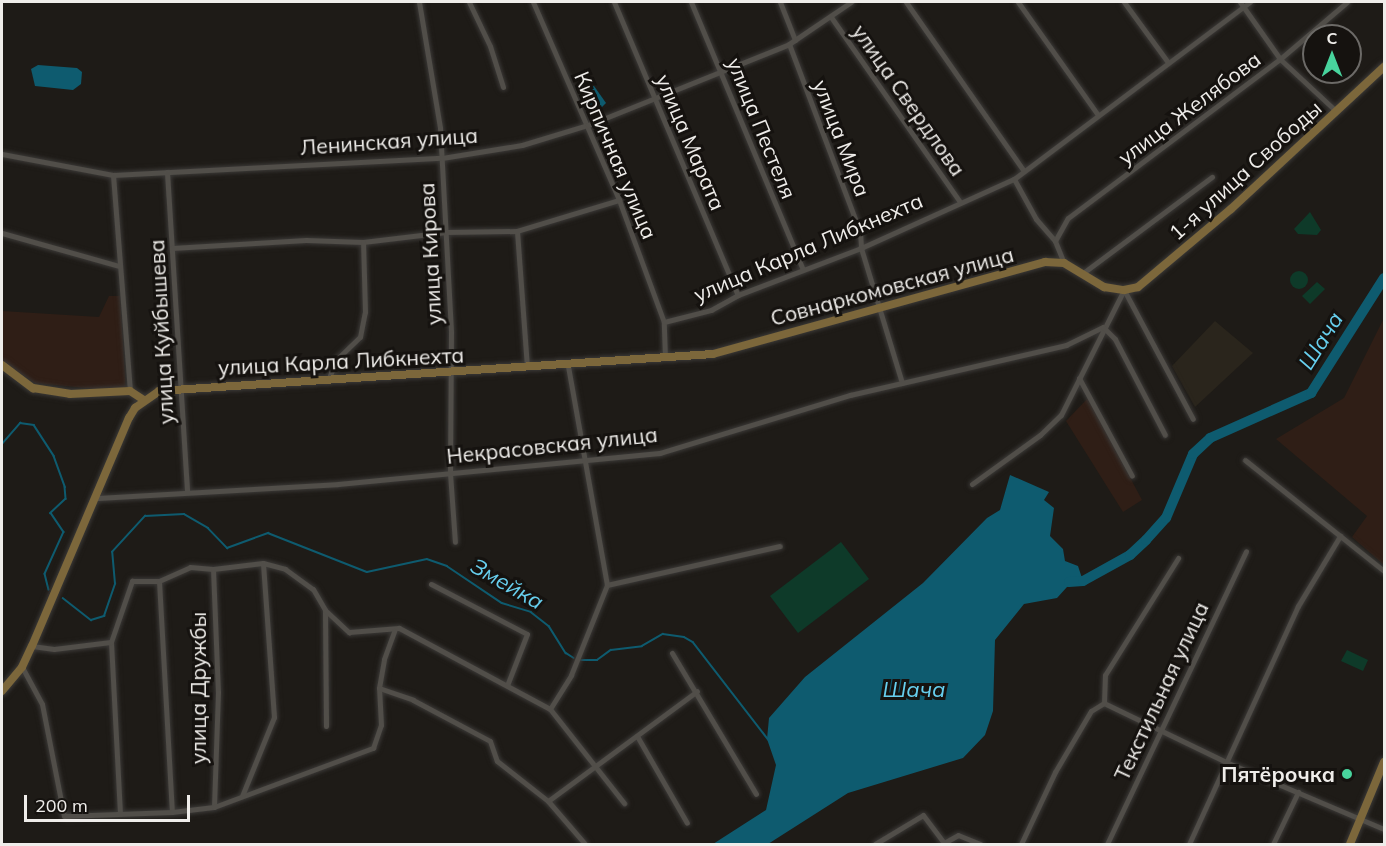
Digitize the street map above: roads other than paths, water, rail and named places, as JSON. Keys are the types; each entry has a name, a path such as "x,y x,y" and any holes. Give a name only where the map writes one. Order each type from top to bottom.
{"street":[{"name":"улица Кирова","path":"419,2 442,158 451,374 450,473 455,542"},
{"path":"468,2 490,46 503,87"},
{"name":"Кирпичная улица","path":"534,2 619,200 664,322"},
{"name":"улица Марата","path":"614,2 738,295"},
{"name":"улица Пестеля","path":"692,2 802,268"},
{"path":"780,2 795,40"},
{"name":"Ленинская улица","path":"2,154 113,175 442,158 522,145 588,125 789,44 851,2"},
{"path":"906,2 1024,171"},
{"path":"1018,2 1098,115"},
{"path":"1124,2 1167,61"},
{"name":"улица Карла Либкнехта","path":"664,322 711,310 738,295 802,268 861,248 1014,179 1242,4 1250,2"},
{"name":"улица Желябова","path":"1055,241 1068,218 1280,59 1347,2"},
{"path":"1242,4 1280,59 1336,111"},
{"name":"улица Свердлова","path":"831,17 960,202"},
{"name":"улица Мира","path":"789,44 860,232 861,248 882,308 902,383"},
{"name":"1-я улица Свободы","path":"1124,290 1153,276 1384,67"},
{"name":"улица Куйбышева","path":"167,172 187,491"},
{"path":"113,175 130,391"},
{"path":"1083,273 1212,177"},
{"path":"1014,179 1036,219 1055,241 1064,262 1104,286 1124,290"},
{"path":"172,248 306,240 363,242 446,232 517,231 619,200"},
{"path":"517,231 527,368"},
{"path":"2,233 119,266"},
{"path":"329,378 336,360 360,337 365,312 363,242"},
{"name":"Совнаркомовская улица","path":"665,358 713,354 1046,262 1064,262"},
{"path":"972,484 1041,435 1062,415 1103,327 1124,290"},
{"path":"1124,290 1193,419"},
{"path":"664,322 665,358"},
{"path":"1103,327 1115,339 1165,435"},
{"name":"Некрасовская улица","path":"96,498 127,499 187,491 230,491 660,453 760,419 1066,345 1103,327"},
{"name":"улица Карла Либкнехта","path":"144,400 159,391 180,387 329,378 451,374 665,358"},
{"path":"2,365 33,388 70,394 130,391 144,400 129,418 22,667 2,690"},
{"path":"550,709 573,671 580,647 607,585 568,366"},
{"path":"1079,378 1132,476"},
{"path":"1245,460 1384,571"},
{"path":"1190,844 1298,606 1340,536"},
{"path":"607,585 780,546"},
{"name":"Текстильная улица","path":"1107,844 1246,551"},
{"path":"1104,703 1105,675 1178,558"},
{"path":"242,796 274,717 263,563"},
{"path":"120,814 111,642 132,581 159,580 190,567 213,569 263,563 285,568 313,589 325,610 349,632 394,631 399,628 508,683 550,709 624,803"},
{"name":"улица Дружбы","path":"213,569 218,692 214,807"},
{"path":"159,580 172,812"},
{"path":"431,584 527,634 508,683"},
{"path":"325,610 326,726"},
{"path":"22,667 42,704 64,816 172,812 214,807 374,748 381,725 379,687 394,631"},
{"path":"32,646 54,649 111,642"},
{"path":"672,652 756,794"},
{"path":"379,687 413,700 490,741 497,761 548,801 585,844"},
{"path":"548,801 697,691"},
{"path":"1104,703 1226,762 1384,829"},
{"path":"1021,844 1055,772 1091,711 1104,703"},
{"path":"637,736 687,823"},
{"path":"1350,844 1363,819 1384,762"},
{"path":"1273,844 1298,792"},
{"path":"875,844 923,815 943,844 958,835 980,844"}],"water":[{"path":"38,65 77,68 82,72 81,84 73,90 35,86 31,69"},
{"path":"594,86 606,103 597,112 591,111 581,91"},
{"name":"Шача","path":"1010,475 1049,492 1044,500 1054,508 1050,536 1063,549 1065,561 1078,566 1083,581 1067,587 1057,598 1024,604 995,640 993,711 985,735 963,758 848,793 768,844 713,844 766,810 776,765 767,739 769,718 805,677 923,583 987,518 1000,510"}],"waterway":[{"name":"Шача","path":"1069,582 1083,581 1130,555 1146,540 1166,518 1193,454 1210,438 1311,393 1384,278"},
{"name":"Змейка","path":"2,444 20,423 34,425 54,456 65,487 66,499 51,513 64,532 45,574 49,590"},
{"name":"Змейка","path":"63,598 91,620 104,616 115,584 112,552 145,516 184,514 208,528 227,548 268,533 367,572 427,559 447,566 502,603 531,612 549,626 566,653 574,658"},
{"name":"Змейка","path":"578,660 597,660 611,650 642,646 663,634 684,637 693,642 768,739"}],"place":[{"name":"Пятёрочка","path":"1347,774"}]}
